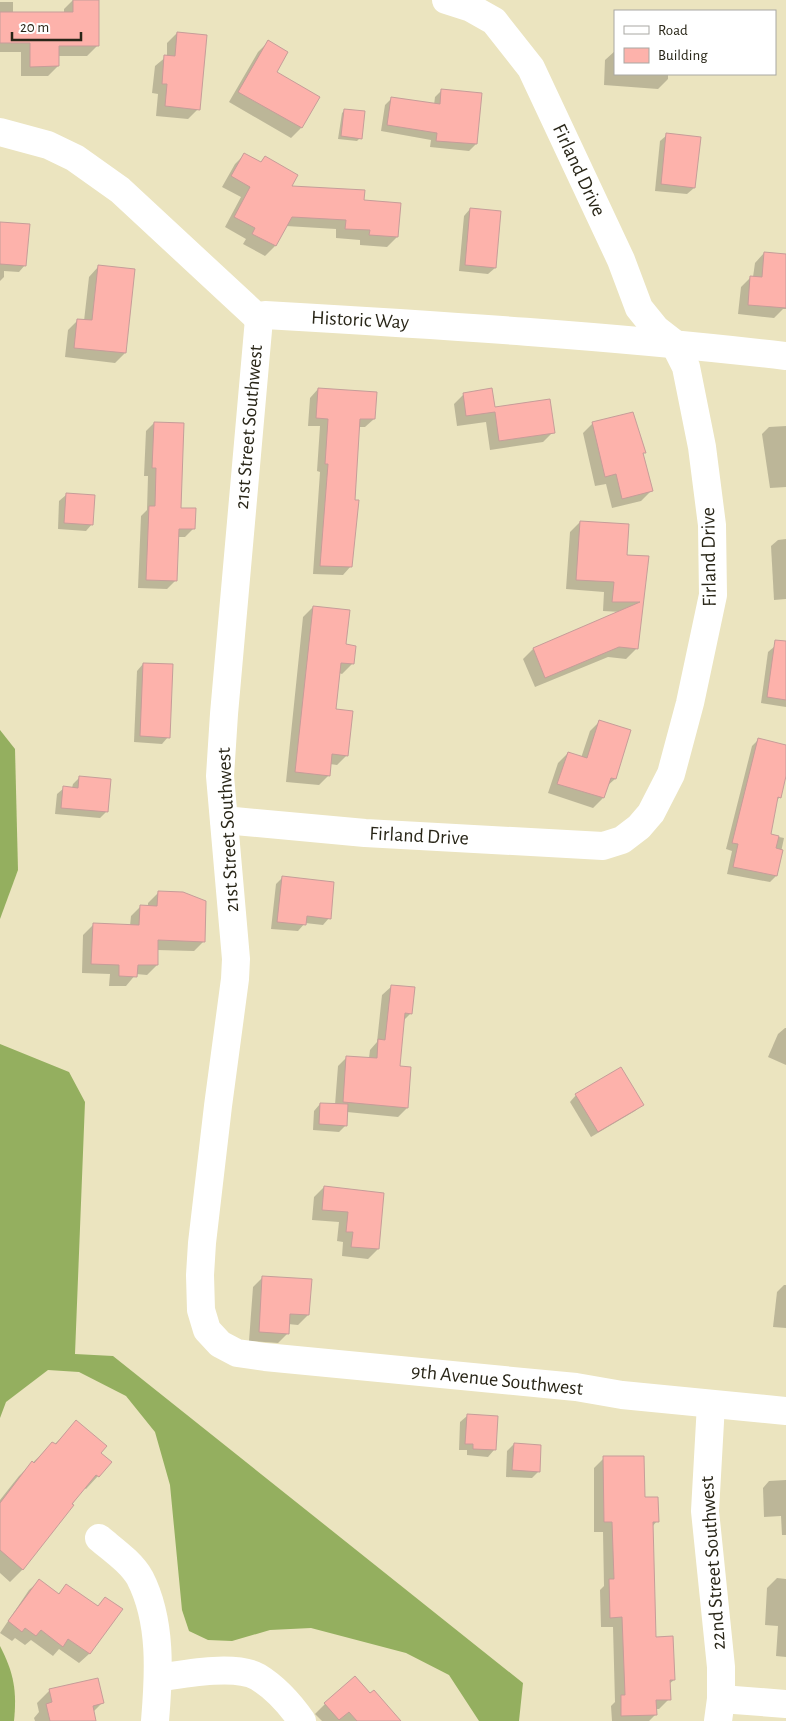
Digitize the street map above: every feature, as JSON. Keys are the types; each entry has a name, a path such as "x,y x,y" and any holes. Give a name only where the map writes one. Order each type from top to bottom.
{"street":[{"name":"Firland Drive","path":"224,820 365,833 603,846 622,840 639,827 651,813 671,774 690,703 713,595 712,526 702,447 686,367 674,343 656,329 639,308 621,260 531,68 494,21 470,8 446,0"},
{"path":"0,132 48,145 75,158 120,190 259,319"},
{"name":"Historic Way","path":"259,319 265,315 275,315 460,326 674,343 786,356"},
{"name":"21st Street Southwest","path":"212,1338 205,1325 201,1310 200,1275 218,1106 233,1004 236,969 220,776 259,319"},
{"name":"9th Avenue Southwest","path":"212,1338 226,1349 265,1357 576,1387 622,1395 786,1411"},
{"name":"22nd Street Southwest","path":"711,1404 705,1512 721,1667 719,1710"},
{"path":"99,1538 123,1558 139,1577 152,1609 158,1678 155,1721"},
{"path":"158,1678 200,1671 233,1671 257,1676 277,1691 302,1721"},
{"path":"719,1710 786,1704"}],"green space":[{"path":"0,730 15,749 18,870 0,919"},
{"path":"0,1044 69,1072 85,1102 75,1354 113,1356 523,1683 519,1721 479,1721 449,1675 406,1653 311,1628 270,1630 232,1641 208,1640 189,1631 182,1610 170,1485 155,1432 126,1396 79,1372 48,1370 6,1402 0,1418"},
{"path":"0,1646 9,1665 15,1691 14,1721 0,1721"}],"building":[{"path":"73,0 99,0 99,46 59,46 59,66 30,67 30,43 0,43 0,12 73,12"},
{"path":"177,32 207,35 200,110 165,106 167,84 162,84 164,55 175,56"},
{"path":"268,40 288,52 277,72 320,97 302,128 238,92"},
{"path":"441,89 482,93 477,144 436,141 437,133 387,125 391,97 440,104"},
{"path":"344,109 365,111 362,139 341,136"},
{"path":"666,133 701,137 695,188 661,184"},
{"path":"244,153 261,162 265,156 298,175 292,186 365,190 364,200 401,203 398,237 369,235 370,230 345,229 346,220 292,217 276,246 252,234 255,228 234,217 250,187 231,176"},
{"path":"470,208 501,211 496,268 465,265"},
{"path":"0,222 30,224 26,266 0,264"},
{"path":"764,252 786,254 786,308 748,305 750,276 762,277"},
{"path":"98,265 135,269 126,353 74,348 77,319 92,320"},
{"path":"318,388 377,392 375,419 360,419 355,500 359,500 352,567 320,566 328,464 325,464 328,419 316,418"},
{"path":"492,388 495,407 550,399 555,433 499,441 495,412 466,416 463,393"},
{"path":"633,412 646,453 643,453 653,491 622,499 616,474 605,477 592,422"},
{"path":"154,422 184,423 181,508 196,508 195,529 179,529 177,581 146,580 149,506 155,506 156,468 152,468"},
{"path":"66,493 95,495 93,525 64,523"},
{"path":"580,521 629,524 627,555 649,556 638,649 619,647 545,678 533,648 640,602 612,602 614,582 576,580"},
{"path":"313,606 350,610 346,644 356,646 354,664 341,663 336,709 353,711 348,756 332,754 330,776 295,772"},
{"path":"775,640 786,641 786,700 767,697"},
{"path":"143,663 173,664 170,738 140,736"},
{"path":"599,720 631,730 616,779 611,778 604,798 557,784 568,752 587,758"},
{"path":"758,738 786,745 786,776 781,798 778,797 771,834 779,836 776,848 783,850 777,876 733,867 738,844 732,843"},
{"path":"79,776 111,779 108,812 61,808 63,786 78,788"},
{"path":"282,876 334,882 331,919 307,916 306,925 277,922"},
{"path":"158,891 183,892 206,901 205,942 158,940 158,965 138,965 137,977 119,976 119,965 91,964 93,923 139,925 140,905 157,906"},
{"path":"391,985 415,987 412,1014 405,1013 400,1066 411,1067 408,1108 343,1102 346,1056 377,1058 378,1039 385,1040"},
{"path":"621,1067 644,1105 598,1132 575,1094"},
{"path":"320,1103 348,1104 347,1126 319,1124"},
{"path":"324,1186 384,1193 379,1249 351,1247 353,1232 346,1232 348,1212 322,1210"},
{"path":"262,1276 312,1279 309,1315 290,1314 289,1334 259,1332"},
{"path":"467,1414 498,1416 496,1450 473,1449 473,1444 465,1444"},
{"path":"76,1420 107,1446 101,1453 112,1462 99,1477 96,1475 72,1504 74,1505 23,1570 0,1550 0,1503 32,1461 34,1463 52,1442 56,1444"},
{"path":"514,1443 541,1445 540,1472 512,1470"},
{"path":"603,1456 644,1456 645,1497 658,1497 659,1522 653,1522 656,1637 673,1636 675,1680 670,1680 671,1700 656,1700 657,1715 621,1716 621,1695 625,1695 622,1617 610,1618 609,1579 614,1579 612,1522 604,1522"},
{"path":"39,1579 59,1594 66,1584 98,1606 105,1597 123,1609 90,1654 68,1639 63,1647 41,1630 36,1636 25,1628 22,1632 8,1621"},
{"path":"355,1676 370,1693 374,1690 401,1721 357,1721 349,1712 339,1720 324,1703"},
{"path":"98,1678 104,1703 93,1706 96,1721 50,1721 46,1704 52,1702 49,1689"}]}
